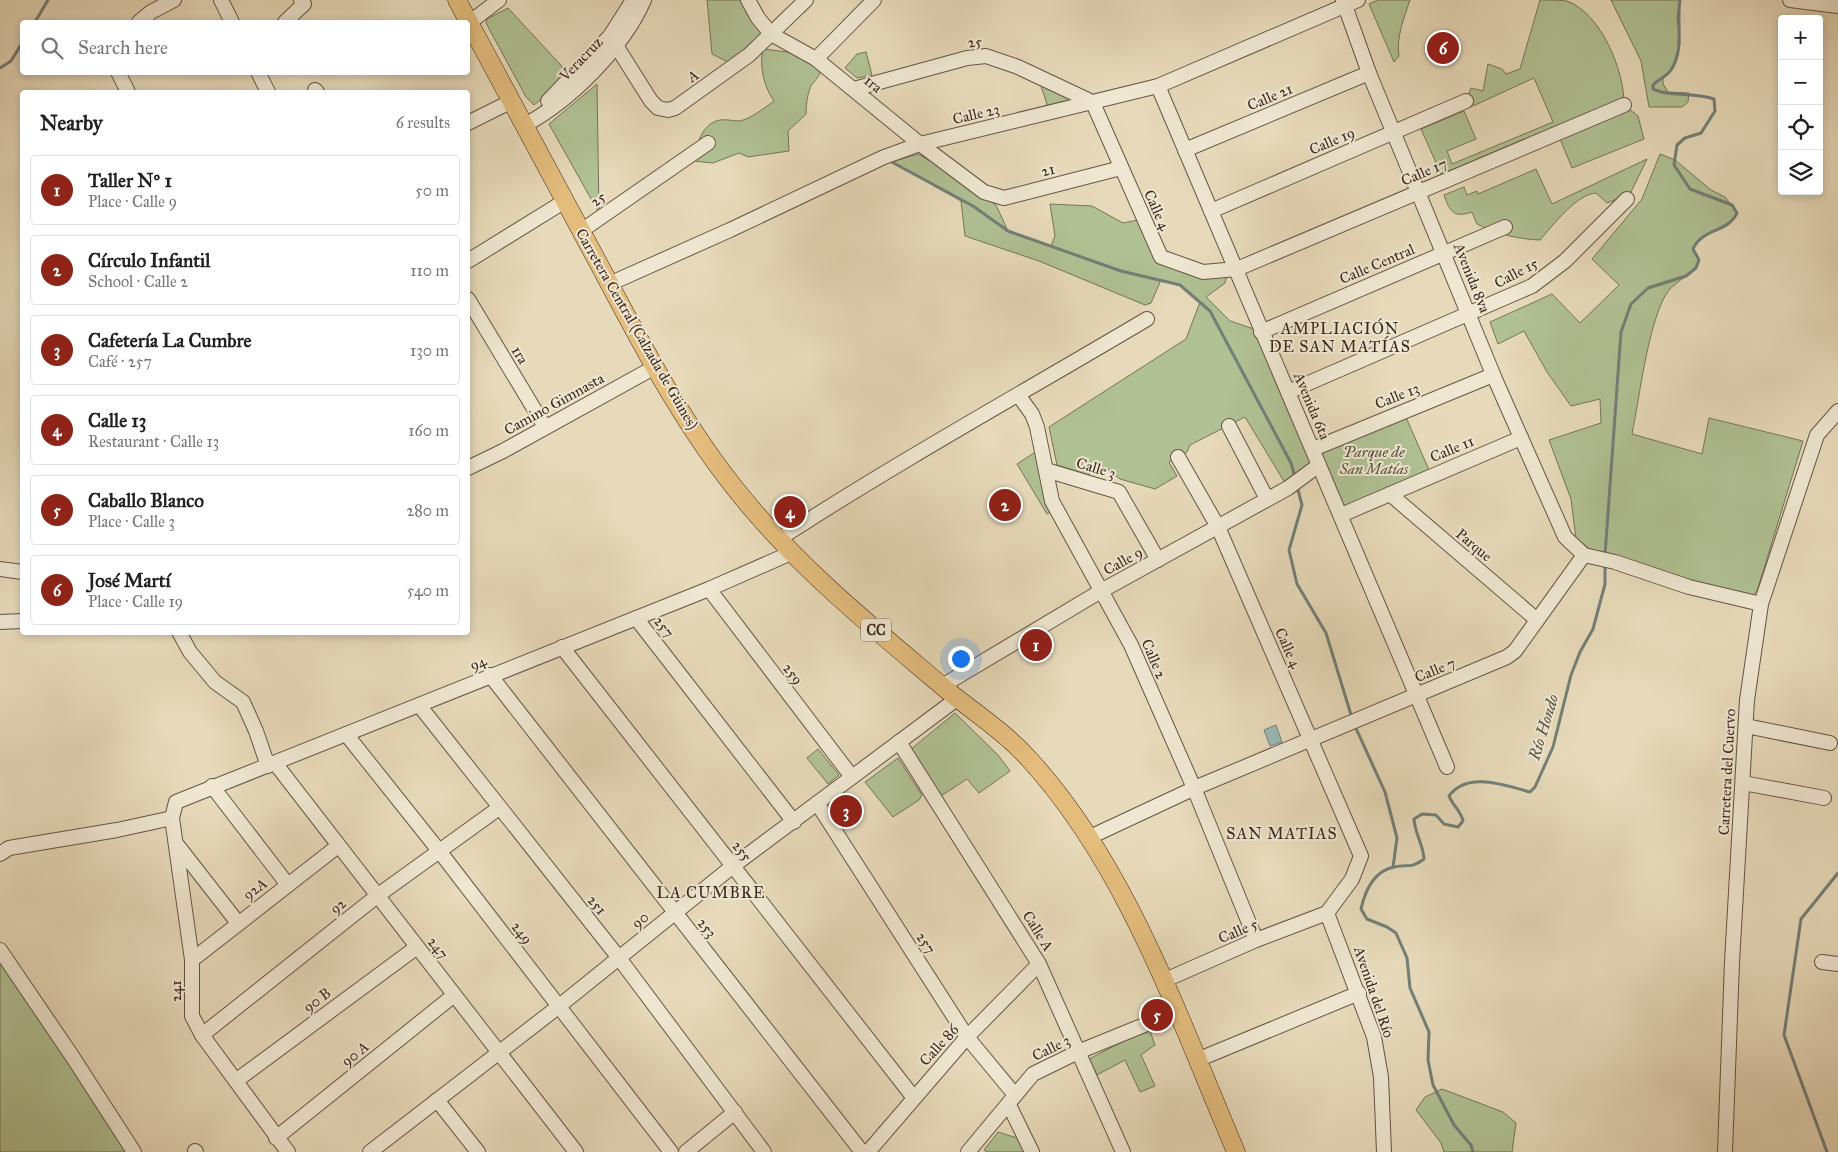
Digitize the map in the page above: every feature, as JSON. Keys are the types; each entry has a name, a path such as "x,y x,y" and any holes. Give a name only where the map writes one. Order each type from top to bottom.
{"main road":[{"name":"Carretera Central (Calzada de Güines)","path":"457,0 467,20"},
{"name":"Carretera Central (Calzada de Güines)","path":"470,25 655,366 706,449 740,495 791,553 848,606 1027,756 1090,837 1119,886 1163,981 1236,1152"}],"street":[{"path":"141,20 151,12 174,0"},
{"path":"221,0 231,20"},
{"path":"470,22 499,0"},
{"name":"Veracruz","path":"614,40 633,0"},
{"name":"Veracruz","path":"523,122 552,98 614,40 644,0"},
{"name":"1ra","path":"748,0 758,18 771,34 816,59 920,144 984,192"},
{"name":"A","path":"614,40 651,101 658,108 668,110 675,108 727,73 806,0"},
{"path":"816,59 874,0"},
{"name":"Calle 23","path":"609,284 730,230 884,157 920,144 1158,86 1343,3 1358,0"},
{"path":"1790,0 1838,6"},
{"path":"287,20 302,2"},
{"name":"Avenida 8va","path":"1343,3 1369,73 1494,375 1565,537 1584,555"},
{"name":"25","path":"854,89 967,58 986,56 1040,77 1093,103"},
{"name":"Calle 21","path":"1185,150 1369,73"},
{"path":"120,75 127,90"},
{"path":"259,75 265,90"},
{"name":"Avenida 6ta","path":"1158,86 1313,449 1314,470 1341,515 1447,767"},
{"path":"470,122 512,101"},
{"name":"Calle 19","path":"1211,211 1466,102"},
{"name":"Calle 4","path":"1093,103 1161,257 1203,272 1237,270"},
{"name":"Calle 17","path":"1237,270 1624,105"},
{"name":"25","path":"581,231 708,143"},
{"name":"21","path":"984,192 1004,198 1121,168"},
{"name":"Calle 15","path":"1288,392 1469,312 1512,296 1552,272 1627,199"},
{"path":"470,260 565,201"},
{"name":"Calle Central","path":"1262,332 1505,227"},
{"name":"1ra","path":"470,302 545,427"},
{"path":"779,539 885,471 1019,396 1147,319"},
{"name":"Camino Gimnasta","path":"470,467 504,451 655,366"},
{"name":"Calle 13","path":"1313,449 1494,375"},
{"name":"Calle 2","path":"1019,396 1032,414 1037,427 1052,501 1131,645 1194,788 1256,940"},
{"name":"Carretera del Cuervo","path":"1725,1152 1732,962 1747,700 1761,604 1817,434 1838,411"},
{"path":"1229,426 1267,499"},
{"name":"Calle 11","path":"1341,515 1522,438"},
{"name":"Calle 4","path":"1178,457 1218,527 1361,856 1352,880 1327,913"},
{"name":"Calle 3","path":"1046,470 1119,492 1158,560"},
{"name":"Calle 9","path":"942,686 1101,591 1288,488 1314,470"},
{"name":"Parque","path":"1390,494 1537,620"},
{"name":"94","path":"176,802 708,589 791,553"},
{"path":"1584,555 1615,562 1689,587 1761,604"},
{"name":"Calle 7","path":"1090,837 1194,788 1507,658 1515,651 1584,555"},
{"path":"0,569 20,572"},
{"name":"259","path":"708,589 852,777"},
{"name":"257","path":"636,618 794,822"},
{"path":"0,622 20,621"},
{"name":"247","path":"181,635 190,652 215,682 242,702 272,764 576,1152"},
{"name":"255","path":"562,647 914,1098"},
{"name":"253","path":"490,676 862,1152"},
{"name":"90","path":"379,1149 437,1100 558,1007 733,866 958,698"},
{"name":"251","path":"419,705 619,958 736,1112 764,1152"},
{"path":"1746,726 1830,743"},
{"name":"249","path":"346,734 440,852 671,1152"},
{"name":"Calle A","path":"899,742 1040,964 1123,1152"},
{"path":"1743,783 1824,798"},
{"path":"212,786 288,885"},
{"name":"241","path":"176,802 172,818 192,960 192,1016 202,1035 237,1080 276,1138 288,1152"},
{"name":"257","path":"817,803 967,1038 1012,1100 1032,1152"},
{"name":"92","path":"202,1035 377,896 499,808"},
{"path":"0,854 9,848 117,830 172,818"},
{"path":"177,844 238,923"},
{"name":"92A","path":"192,960 338,846"},
{"name":"Calle 5","path":"1163,981 1256,940 1327,913"},
{"name":"Avenida del Río","path":"1327,913 1359,993 1374,1037 1379,1065 1384,1152"},
{"name":"90 B","path":"237,1080 417,947"},
{"path":"0,950 134,1152"},
{"path":"1822,962 1838,964"},
{"name":"Calle 86","path":"868,1152 967,1038 1040,964"},
{"path":"1197,1060 1359,993"},
{"name":"90 A","path":"276,1138 453,996"},
{"name":"Calle 3","path":"968,1152 1033,1074 1078,1052 1176,1012"},
{"path":"437,1100 478,1152"},
{"path":"686,1152 736,1112"}],"green space":[{"path":"707,0 744,0 763,36 727,65 726,61 712,54"},
{"path":"1378,0 1410,0 1400,35 1399,56 1394,62 1369,4"},
{"path":"1540,0 1567,1 1579,8 1600,30 1609,45 1615,61 1620,77 1624,105 1638,116 1644,139 1572,168 1556,129 1442,176 1421,129 1464,111 1476,139 1447,151 1452,164 1553,122 1534,78 1473,106 1466,101 1471,88 1483,91 1488,64 1502,69 1506,74 1520,69"},
{"path":"1611,0 1680,0 1677,17 1680,43 1672,70 1663,79 1663,84 1668,92 1689,93 1688,102 1682,107 1649,107 1641,61"},
{"path":"508,8 570,75 534,105 526,97 486,23 487,19"},
{"path":"763,49 796,53 820,70 819,75 810,88 806,114 788,131 789,151 748,157 739,153 713,163 693,161 698,142 704,130 714,122 720,120 744,120 774,101 763,76"},
{"path":"866,52 872,75 857,78 845,68 857,54"},
{"path":"1039,80 1078,99 1048,107"},
{"path":"597,84 599,213 549,124"},
{"path":"918,154 945,169 996,205 1008,231 1051,246 1055,236 1050,204 1092,206 1123,223 1138,220 1157,259 1227,275 1225,283 1206,297 1230,321 1257,330 1315,463 1285,483 1245,417 1190,445 1187,452 1169,462 1177,476 1155,489 1120,479 1096,461 1089,475 1057,465 1049,427 1186,339 1200,302 1180,285 1161,280 1151,303 1145,305 1039,261 965,236 961,201 892,162"},
{"path":"1660,154 1675,160 1711,190 1725,197 1737,213 1728,224 1702,237 1697,242 1693,249 1699,260 1696,266 1673,286 1665,296 1653,326 1632,434 1702,454 1709,418 1803,441 1757,591 1750,598 1590,549 1576,539 1571,499 1549,440 1601,423 1600,399 1571,406 1547,372 1524,331 1498,344 1490,322 1552,294 1580,323 1619,285 1592,259 1642,199"},
{"path":"1647,159 1630,194 1607,203 1596,193 1581,199 1558,219 1540,240 1507,235 1477,224 1472,212 1457,214 1454,212 1448,206 1444,195 1464,187 1467,195 1477,191 1478,194 1536,169 1552,204"},
{"name":"Parque de San Matías","path":"1405,415 1429,470 1343,507 1319,452"},
{"path":"1037,451 1052,511 1047,514 1017,464"},
{"path":"955,713 998,755 1010,771 979,793 967,779 941,796 910,750"},
{"path":"818,749 839,775 828,784 807,758"},
{"path":"898,758 922,795 919,800 893,817 865,782"},
{"path":"0,962 130,1152 0,1152"},
{"path":"1149,1028 1155,1045 1141,1055 1155,1086 1140,1092 1125,1060 1097,1075 1089,1059"},
{"path":"1442,1089 1503,1112 1516,1123 1512,1152 1444,1152 1441,1143 1416,1110 1425,1097"},
{"path":"998,1132 1017,1138 1025,1152 988,1152 984,1150"}],"water":[{"path":"1276,725 1282,742 1270,746 1264,730"}],"waterway":[{"path":"36,20 48,0"},
{"name":"Río Hondo","path":"1605,555 1621,332 1631,304 1648,288 1686,276 1696,268 1699,260 1693,249 1697,242 1702,237 1728,224 1737,213 1732,205 1690,189 1674,165 1677,145 1685,138 1701,133 1715,111 1714,99 1666,93 1653,89 1653,85 1671,70 1678,53 1680,0"},
{"path":"0,68 11,61 20,46"},
{"path":"888,160 973,206 1008,231 1121,271 1180,285 1210,311 1291,463 1295,477"},
{"path":"1297,486 1302,505 1289,550 1297,584 1326,633 1352,718"},
{"name":"Río Hondo","path":"1473,1152 1471,1145 1454,1125 1433,1085 1428,1060 1429,1032 1410,988 1407,958 1396,933 1367,919 1361,909 1368,889 1381,873 1394,867 1412,865 1424,859 1414,819 1422,814 1436,815 1444,824 1458,827 1463,821 1461,814 1449,796 1457,788 1476,782 1498,784 1530,792 1535,787 1553,747 1571,675 1580,652 1593,629 1605,584 1605,566"},
{"path":"1354,724 1385,792 1397,838 1393,867"},
{"path":"1827,1152 1784,1035 1801,919 1838,873"}],"place":[{"name":"José Martí","path":"1443,48"},
{"name":"Círculo Infantil","path":"1005,505"},
{"name":"Calle 13","path":"790,512"},
{"name":"Taller Nº 1","path":"1036,645"},
{"name":"Cafetería La Cumbre","path":"846,811"},
{"name":"Caballo Blanco","path":"1157,1015"}],"district":[{"name":"AMPLIACIÓN DE SAN MATÍAS","path":"1340,337"},
{"name":"SAN MATIAS","path":"1282,833"},
{"name":"LA CUMBRE","path":"711,892"}]}
